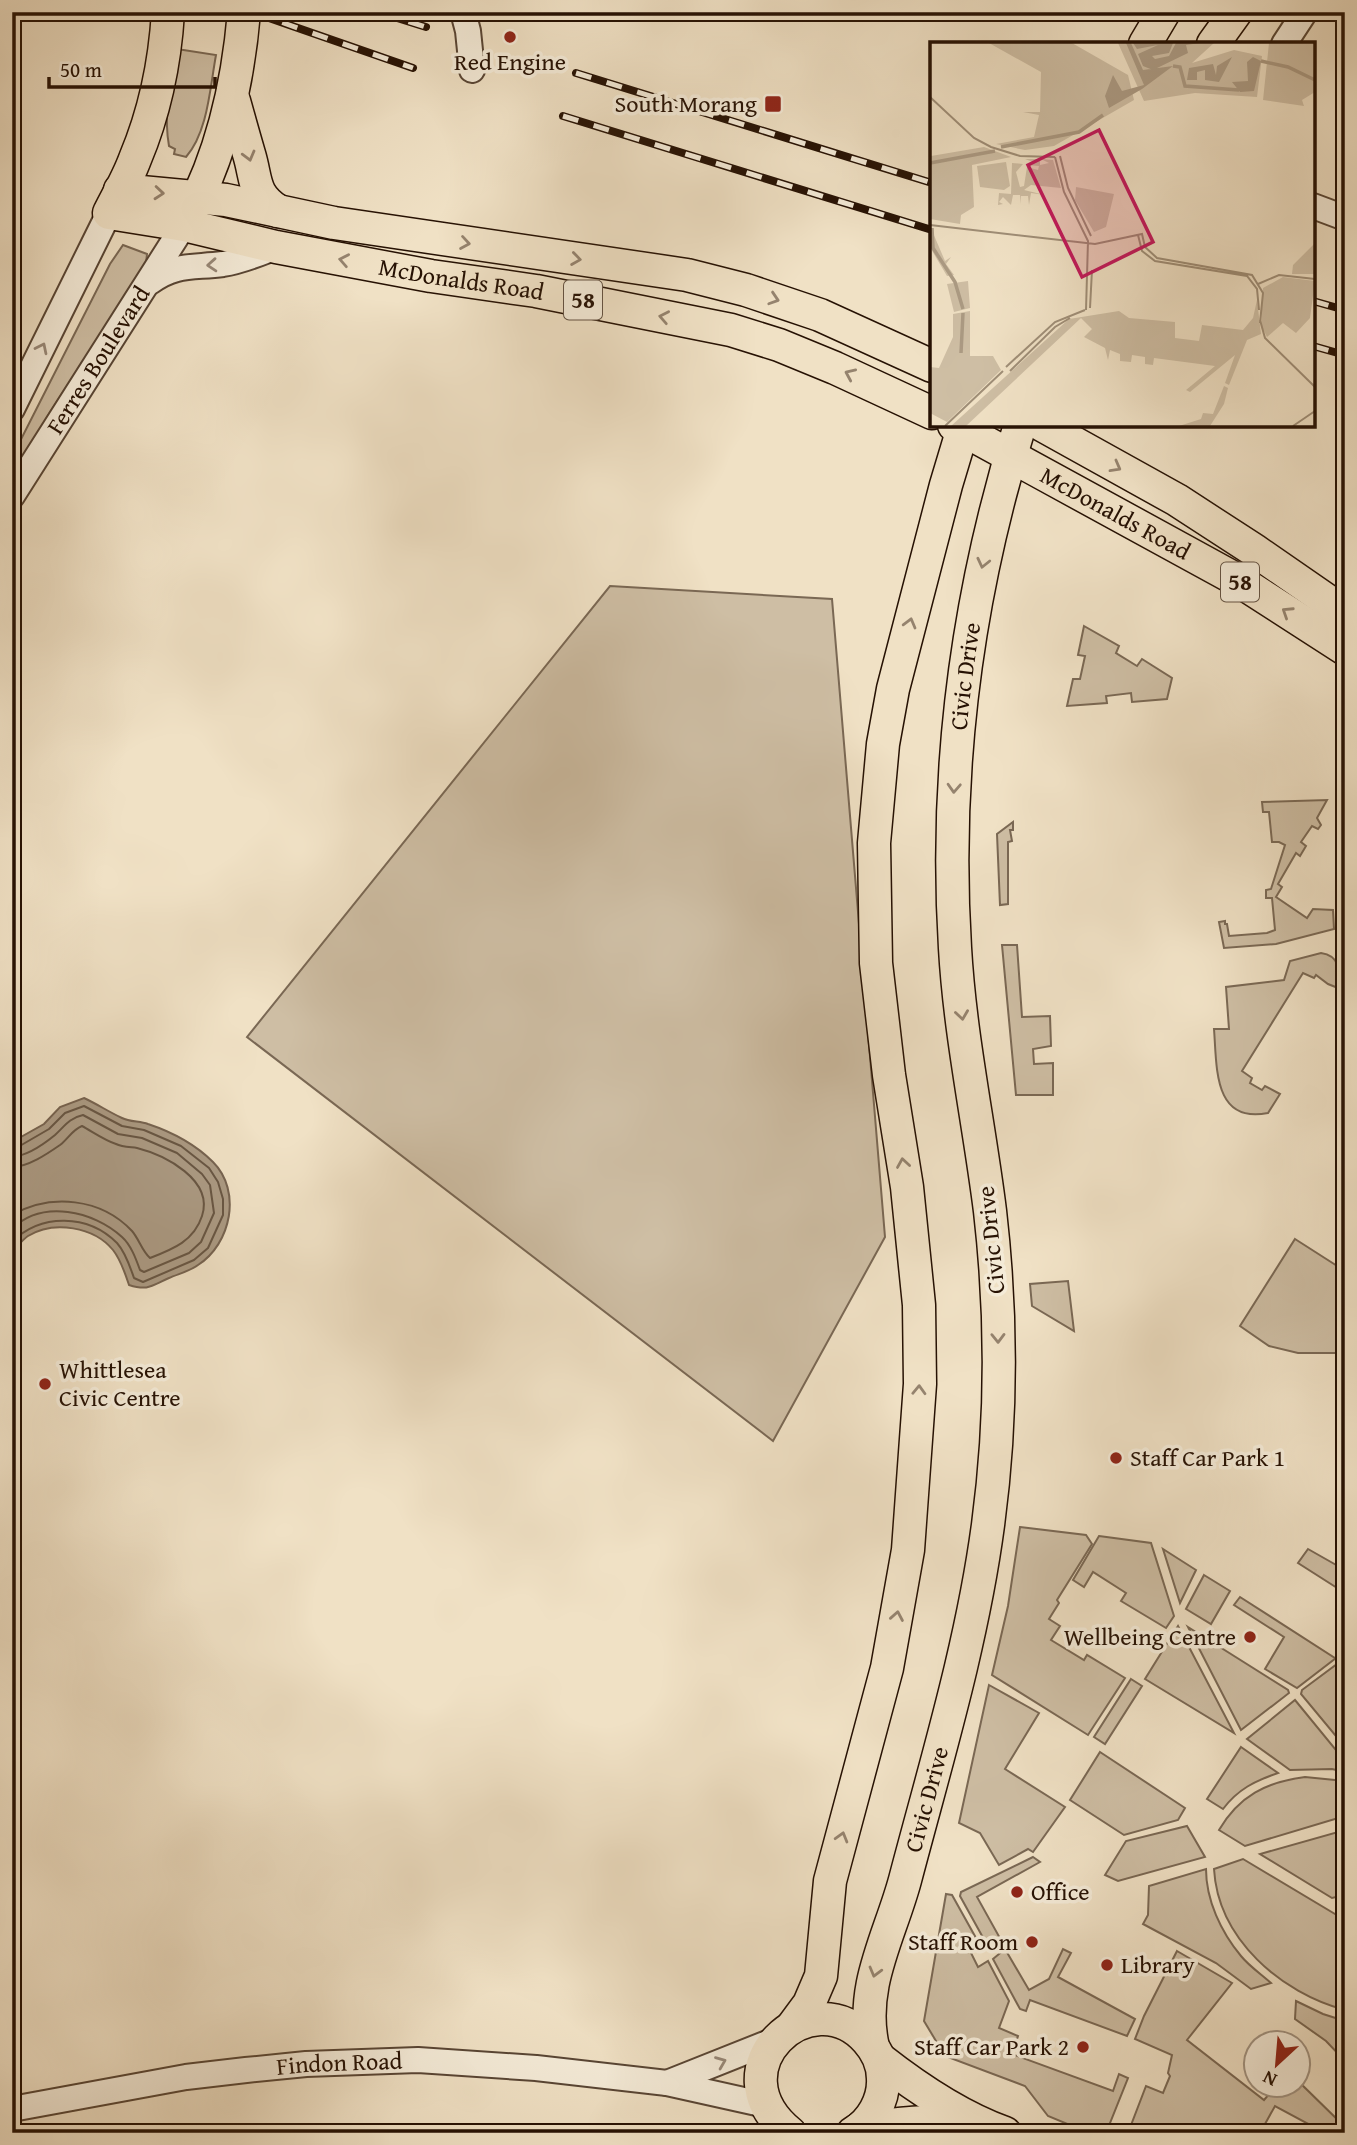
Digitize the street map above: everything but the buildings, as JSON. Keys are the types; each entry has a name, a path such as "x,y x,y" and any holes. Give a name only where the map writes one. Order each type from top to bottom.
{"main road":[{"path":"114,202 135,160 156,93 164,55 168,12"},
{"path":"184,225 199,197 222,138 241,44 244,12"},
{"path":"1146,42 1164,12"},
{"path":"1214,42 1236,12"},
{"path":"232,93 255,183 261,196 278,211"},
{"name":"McDonalds Road","path":"114,202 199,197 334,223 709,280 820,315 930,365"},
{"name":"McDonalds Road","path":"114,202 184,225 276,247 431,276 536,291 731,330 779,345 835,368 930,412"},
{"path":"790,2133 777,2122 766,2105 761,2089 761,2072 766,2055 809,2004 821,1976 830,1881 887,1668 908,1550 920,1384 919,1306 907,1187 889,1075 876,963 874,843 883,744 893,689 960,427"},
{"name":"McDonalds Road","path":"960,427 1241,582 1345,649"},
{"name":"Civic Drive","path":"856,2131 873,2115 881,2098 883,2078 869,2014 874,1972 898,1908 972,1617 988,1526 996,1445 999,1367 997,1282 955,952 952,896 953,789 967,648 988,540 1019,427"},
{"name":"McDonalds Road","path":"1045,427 1177,500 1345,613"},
{"path":"784,2033 809,2021 828,2020 845,2024 861,2034 876,2053 938,2100 998,2130"},
{"path":"856,2131 915,2121 946,2122 998,2130"}],"street":[{"path":"463,12 472,70"},
{"path":"1285,42 1305,12"},
{"name":"Ferres Boulevard","path":"12,409 114,202"},
{"path":"1315,207 1345,218"},
{"name":"Ferres Boulevard","path":"12,496 184,225"},
{"path":"149,283 175,268 226,264 276,247"},
{"name":"Findon Road","path":"667,2083 784,2033"},
{"name":"Findon Road","path":"12,2109 186,2077 270,2067 418,2060 475,2062 667,2083 766,2105"}],"shaded area":[{"path":"177,49 216,55 204,122 186,157 174,154 175,149 169,146 167,134 168,98"},
{"path":"123,245 147,254 146,263 12,477 12,457 110,264"},
{"path":"610,586 832,599 885,1237 773,1441 247,1037"},
{"path":"1084,626 1119,646 1116,653 1137,666 1142,659 1172,678 1167,699 1132,702 1131,693 1106,696 1107,703 1067,706 1073,679 1080,679 1085,656 1078,655"},
{"path":"1327,800 1317,818 1321,825 1318,829 1312,826 1301,842 1306,846 1300,856 1296,853 1278,884 1282,887 1276,897 1307,918 1313,909 1333,910 1334,929 1276,944 1224,948 1219,922 1225,921 1229,936 1275,930 1272,898 1266,898 1266,890 1271,889 1285,845 1272,842 1269,812 1263,812 1262,802"},
{"path":"1013,822 1013,830 1010,830 1012,841 1008,842 1008,904 1000,905 997,834"},
{"path":"1002,945 1017,945 1022,1017 1050,1016 1051,1046 1033,1049 1034,1064 1053,1063 1053,1095 1016,1095"},
{"path":"1321,953 1332,957 1337,965 1338,988 1316,975 1314,978 1303,973 1242,1071 1252,1078 1250,1083 1262,1090 1265,1086 1280,1094 1268,1113 1250,1114 1237,1110 1221,1089 1216,1060 1214,1029 1229,1029 1226,987 1284,980 1290,961"},
{"path":"1295,1239 1345,1271 1345,1318 1341,1353 1298,1353 1269,1346 1240,1326"},
{"path":"1068,1281 1074,1331 1032,1306 1030,1284"},
{"path":"1020,1527 1086,1535 1092,1544 1057,1600 1059,1603 1049,1619 1060,1626 1051,1640 1084,1660 1087,1655 1125,1678 1088,1735 992,1675 1008,1606"},
{"path":"1099,1536 1151,1543 1174,1616 1166,1628 1121,1601 1126,1593 1093,1572 1084,1587 1073,1580"},
{"path":"1163,1549 1196,1570 1180,1603"},
{"path":"1308,1549 1345,1570 1345,1593 1298,1563"},
{"path":"1204,1575 1230,1591 1211,1624 1186,1609"},
{"path":"1240,1597 1336,1658 1297,1688 1265,1669 1284,1637 1234,1605"},
{"path":"1178,1626 1234,1733 1145,1679"},
{"path":"1188,1627 1288,1690 1289,1693 1241,1730"},
{"path":"1341,1661 1345,1664 1345,1747 1301,1694 1302,1690"},
{"path":"1131,1679 1142,1686 1105,1744 1094,1737"},
{"path":"989,1685 1039,1713 1005,1769 1065,1807 1033,1852 1028,1849 999,1865 980,1833 959,1823"},
{"path":"1295,1700 1345,1761 1345,1772 1332,1769 1290,1770 1247,1739"},
{"path":"1241,1747 1278,1773 1248,1786 1223,1809 1207,1799"},
{"path":"1100,1752 1185,1808 1178,1820 1124,1835 1070,1800"},
{"path":"1305,1777 1345,1781 1345,1816 1245,1846 1219,1830 1235,1808 1255,1793 1278,1783"},
{"path":"1187,1826 1205,1857 1118,1881 1105,1875 1126,1841"},
{"path":"1345,1830 1345,1895 1332,1898 1260,1854"},
{"path":"1033,1857 1040,1862 977,1897 1001,1940 994,1944 992,1941 986,1943 960,1896 961,1892"},
{"path":"1243,1859 1345,1920 1345,2010 1298,1991 1276,1976 1240,1940 1227,1918 1218,1894 1214,1869"},
{"path":"1206,1869 1212,1904 1227,1937 1244,1960 1271,1983 1251,1989 1216,1963 1143,1924 1148,1915 1149,1886"},
{"path":"946,1894 952,1895 981,1947 971,1953 978,1967 988,1961 1009,2001 999,2028 1018,2036 1012,2054 1113,2091 1119,2074 1128,2078 1106,2133 1089,2133 1048,2116 1025,2086 945,2056 924,2021"},
{"path":"1005,1949 1029,1990 1049,1979 1063,1949 1071,1953 1058,1977 1135,2019 1127,2036 1030,2000 1026,2011 1020,2009 993,1959"},
{"path":"1177,1951 1232,1983 1187,2040 1242,2083 1242,2100 1312,2100 1312,2095 1345,2127 1345,2133 1325,2133 1275,2106 1260,2133 1128,2133 1146,2086 1163,2093 1170,2076 1168,2073 1172,2055 1135,2039"},
{"path":"1296,2001 1345,2021 1345,2061 1326,2041 1295,2019"}],"water":[{"path":"84,1098 122,1118 148,1124 183,1139 213,1162 222,1174 228,1187 229,1216 218,1244 198,1265 141,1288 129,1285 121,1262 113,1250 105,1242 85,1231 61,1227 38,1231 12,1250 12,1142 44,1124 60,1107"}],"railway":[{"path":"252,12 413,68"},
{"path":"378,12 426,27"},
{"path":"576,73 930,182"},
{"path":"563,116 930,229"},
{"path":"1315,302 1345,310"},
{"path":"1315,347 1345,355"}],"place":[{"name":"Red Engine","path":"510,37"},
{"name":"South Morang","path":"773,104"},
{"name":"Whittlesea Civic Centre","path":"45,1384"},
{"name":"Staff Car Park 1","path":"1116,1458"},
{"name":"Wellbeing Centre","path":"1250,1637"},
{"name":"Office","path":"1017,1892"},
{"name":"Staff Room","path":"1032,1942"},
{"name":"Library","path":"1107,1965"},
{"name":"Staff Car Park 2","path":"1083,2047"}]}
